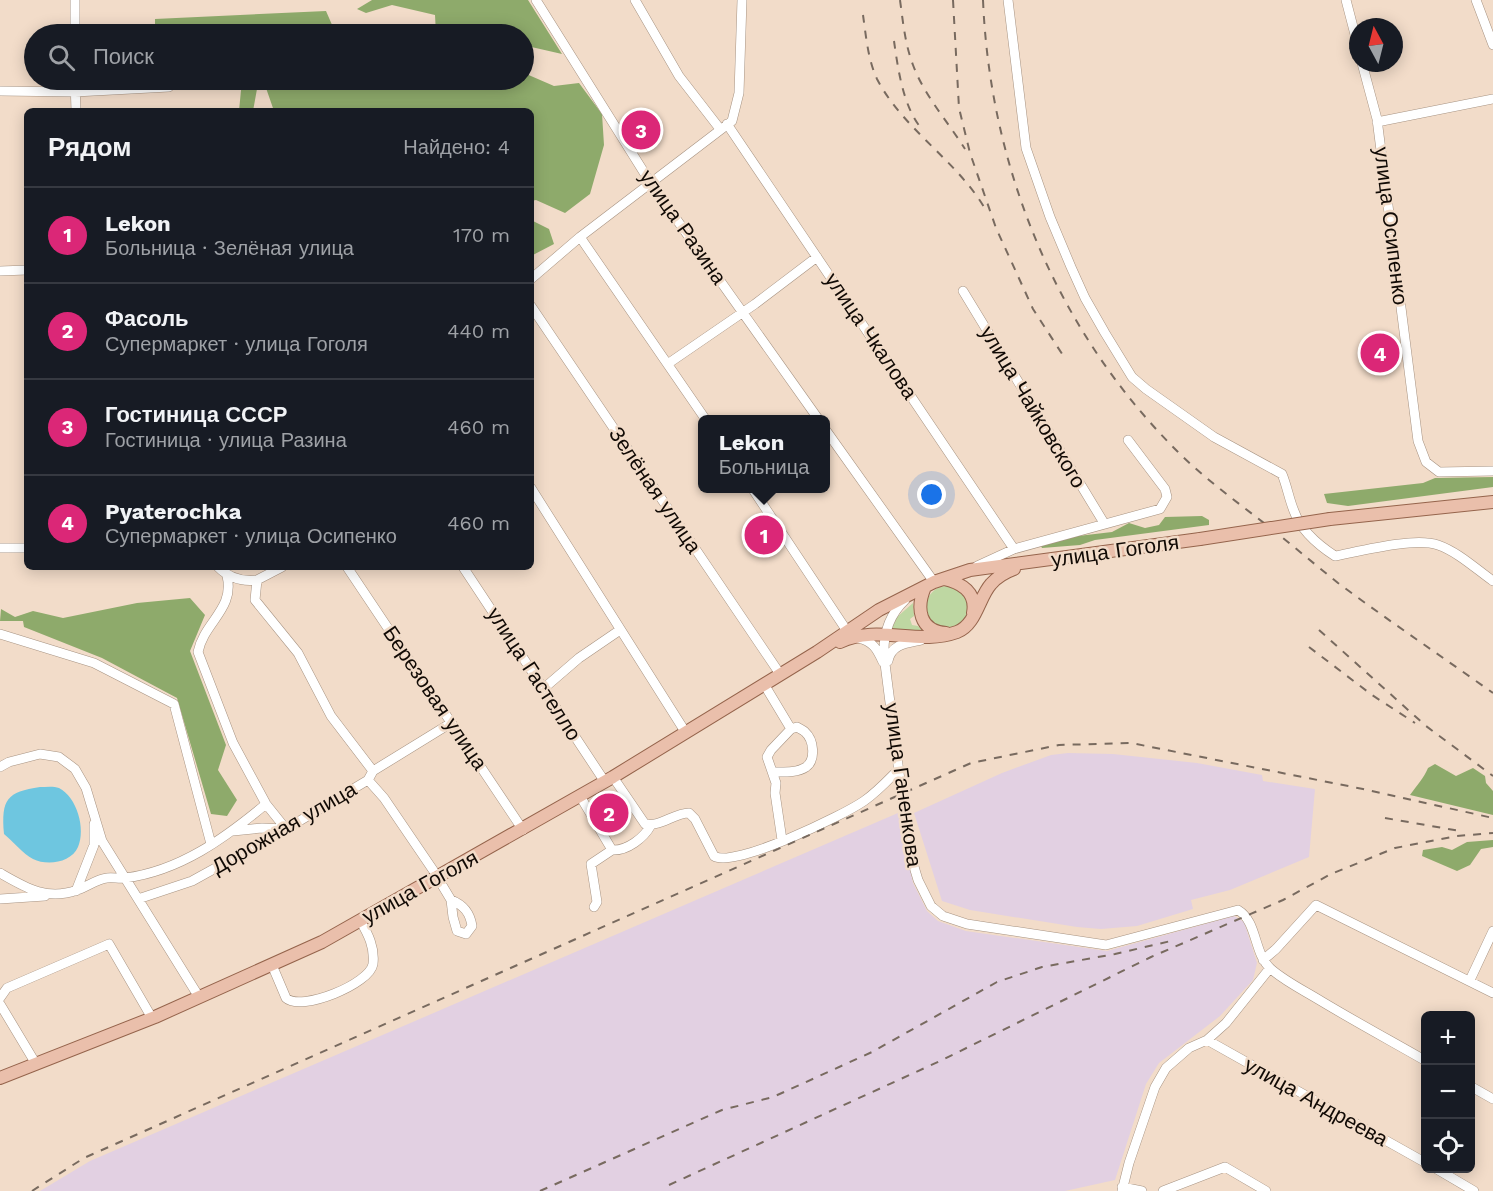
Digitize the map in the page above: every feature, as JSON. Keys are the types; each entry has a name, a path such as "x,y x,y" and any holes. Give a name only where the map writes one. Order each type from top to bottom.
{"main road":[{"name":"улица Гоголя","path":"1030,563 1330,519 1493,502"},
{"path":"848,634 879,610 929,585 970,570 1030,563"},
{"path":"848,634 922,637 943,636 960,631 972,619 991,583 1003,574 1030,563"},
{"path":"929,585 961,584 973,599 972,619"},
{"path":"929,585 919,606 926,624 943,633 960,631"},
{"name":"улица Гоголя","path":"0,1078 152,1018 322,942 522,830 848,634"}],"street":[{"path":"75,0 75,24"},
{"name":"улица Разина","path":"536,0 650,182 815,415"},
{"name":"улица Чкалова","path":"635,0 679,76 724,127 817,257 1014,549"},
{"path":"534,276 650,182 732,121 738,93 742,0"},
{"path":"1008,0 1026,148 1050,217 1085,298 1132,377 1214,437 1282,474 1294,513 1305,531 1335,556 1419,542 1436,544 1493,581"},
{"path":"1346,0 1351,18"},
{"path":"1476,0 1493,45"},
{"name":"улица Осипенко","path":"1364,72 1377,122 1417,432 1425,462 1439,472 1493,471"},
{"path":"0,91 113,90"},
{"path":"75,92 76,108"},
{"path":"1377,122 1493,99"},
{"path":"580,237 703,415"},
{"path":"669,363 743,313 817,257"},
{"path":"0,271 24,270"},
{"name":"улица Чайковского","path":"963,291 1104,523"},
{"name":"Зелёная улица","path":"534,310 780,674"},
{"path":"830,436 929,585 895,611 889,620 885,634"},
{"path":"970,570 1014,549 1160,509 1167,497 1165,489 1156,474 1128,440"},
{"path":"534,493 686,733"},
{"path":"755,493 848,634 868,640 876,646 887,669"},
{"path":"0,548 24,548"},
{"path":"221,570 229,582 226,601 220,614 200,639 198,652 233,743 266,804 286,829"},
{"path":"227,576 257,580 276,570"},
{"name":"Березовая улица","path":"349,570 522,830"},
{"name":"улица Гастелло","path":"465,570 543,689 609,779 645,824 651,825"},
{"path":"257,580 255,600 298,653 331,716 452,900"},
{"path":"543,689 579,658 620,630"},
{"path":"0,634 94,663 174,704 211,844"},
{"name":"улица Ганенкова","path":"885,634 884,644 909,850 918,880 931,906 943,916 967,924 1106,945 1238,910 1247,916 1263,960 1270,968 1289,982 1421,1059"},
{"path":"887,669 888,657 897,645 943,636"},
{"path":"764,684 791,729"},
{"name":"Дорожная улица","path":"138,898 192,881 286,829 451,723"},
{"path":"773,772 794,772 807,766 813,756 812,745 806,732 797,727 791,729 771,750 767,758 776,783 775,793 782,840"},
{"path":"0,767 9,762 40,754 59,758 75,769 86,788 102,842 199,997"},
{"path":"594,906 597,902 591,864 612,850 627,847 647,832 651,825 683,813 689,813 714,856 718,859 730,859 845,813 867,799 899,769"},
{"path":"580,796 612,850"},
{"path":"0,899 50,896 76,891 105,878 125,878 178,863 233,831 266,804"},
{"path":"76,891 94,845 93,815"},
{"path":"233,831 262,828 286,829"},
{"path":"0,873 50,896"},
{"path":"1263,960 1316,905 1493,993"},
{"path":"272,965 286,998 290,1001 300,1003 347,988 367,977 373,965 372,941 360,920"},
{"path":"1470,980 1493,931"},
{"path":"0,998 7,988 109,944 152,1018"},
{"path":"1142,1191 1122,1189 1155,1087 1166,1068 1190,1048 1207,1040 1226,1023 1270,968"},
{"path":"0,1004 36,1064"},
{"name":"улица Андреева","path":"1207,1040 1421,1161"},
{"path":"1475,1089 1493,1099"},
{"path":"1163,1191 1225,1167 1266,1191"},
{"path":"1443,1173 1474,1191"}],"shaded area":[{"path":"1113,754 1197,763 1262,775 1263,781 1315,789 1309,857 1230,890 1191,900 1193,909 1137,926 1101,929 1077,927 970,910 942,901 914,813 1002,773 1051,755"},
{"path":"898,813 913,883 927,911 938,921 966,931 1107,951 1234,916 1244,922 1257,963 1253,980 1220,1016 1159,1063 1146,1084 1115,1180 1065,1191 40,1191 90,1161"}],"green space":[{"path":"372,0 528,0 562,54 534,48 534,24 435,24 435,15 392,5 366,13 357,9"},
{"path":"326,11 332,24 155,24 155,19"},
{"path":"534,77 554,86 579,83 602,114 604,145 590,194 565,213 534,200 534,108 273,108 267,90 534,90"},
{"path":"241,90 257,90 254,108 239,108"},
{"path":"534,222 549,229 554,244 534,254"},
{"path":"1493,477 1493,487 1348,506 1327,503 1324,494 1423,483 1435,478"},
{"path":"1202,516 1209,520 1209,525 1095,540 1080,545 1042,548 1041,546 1078,536 1112,532 1129,523 1145,528 1159,525 1165,517"},
{"path":"947,586 962,592 968,607 962,622 947,628 932,622 926,607 932,592"},
{"path":"190,598 205,615 190,651 226,745 218,770 237,800 227,816 211,814 177,698 102,658 24,627 23,621 0,621 1,609 15,617 33,611 63,618 137,603"},
{"path":"913,603 914,616 910,619 912,625 918,626 924,633 894,631 892,627 897,617"},
{"path":"1435,764 1456,776 1473,768 1485,776 1486,783 1493,791 1493,815 1410,795 1428,768"},
{"path":"1493,840 1493,847 1481,849 1470,865 1457,871 1422,856 1423,850 1442,847 1452,850 1467,842"}],"water":[{"path":"40,787 57,787 65,792 71,798 78,814 81,831 78,847 70,857 58,862 33,859 4,834 4,813 8,799 20,792"}],"railway":[{"path":"900,0 913,65 930,98 965,149"},
{"path":"953,0 959,108 970,153 996,228 1033,309 1066,360"},
{"path":"983,0 988,63 999,125 1016,185 1038,244 1065,300 1097,354 1134,404 1177,451 1201,473 1338,583 1493,693"},
{"path":"863,15 871,64 888,97 915,129 959,174 984,207"},
{"path":"894,41 906,98 921,128"},
{"path":"1319,630 1426,726 1493,776"},
{"path":"1309,647 1372,695 1415,723"},
{"path":"32,1191 84,1158 971,763 1059,745 1131,743 1363,789 1493,818"},
{"path":"1385,818 1460,831"},
{"path":"669,1185 940,1061 1151,957 1283,900 1331,874 1395,848 1457,836 1493,833"},
{"path":"540,1191 722,1110 773,1097 872,1052 997,982 1042,967 1175,940"}],"place":[{"name":"Гостиница СССР","path":"641,130"},
{"name":"Pyaterochka","path":"1380,353"},
{"name":"Lekon","path":"764,535"},
{"name":"Фасоль","path":"609,813"}]}
